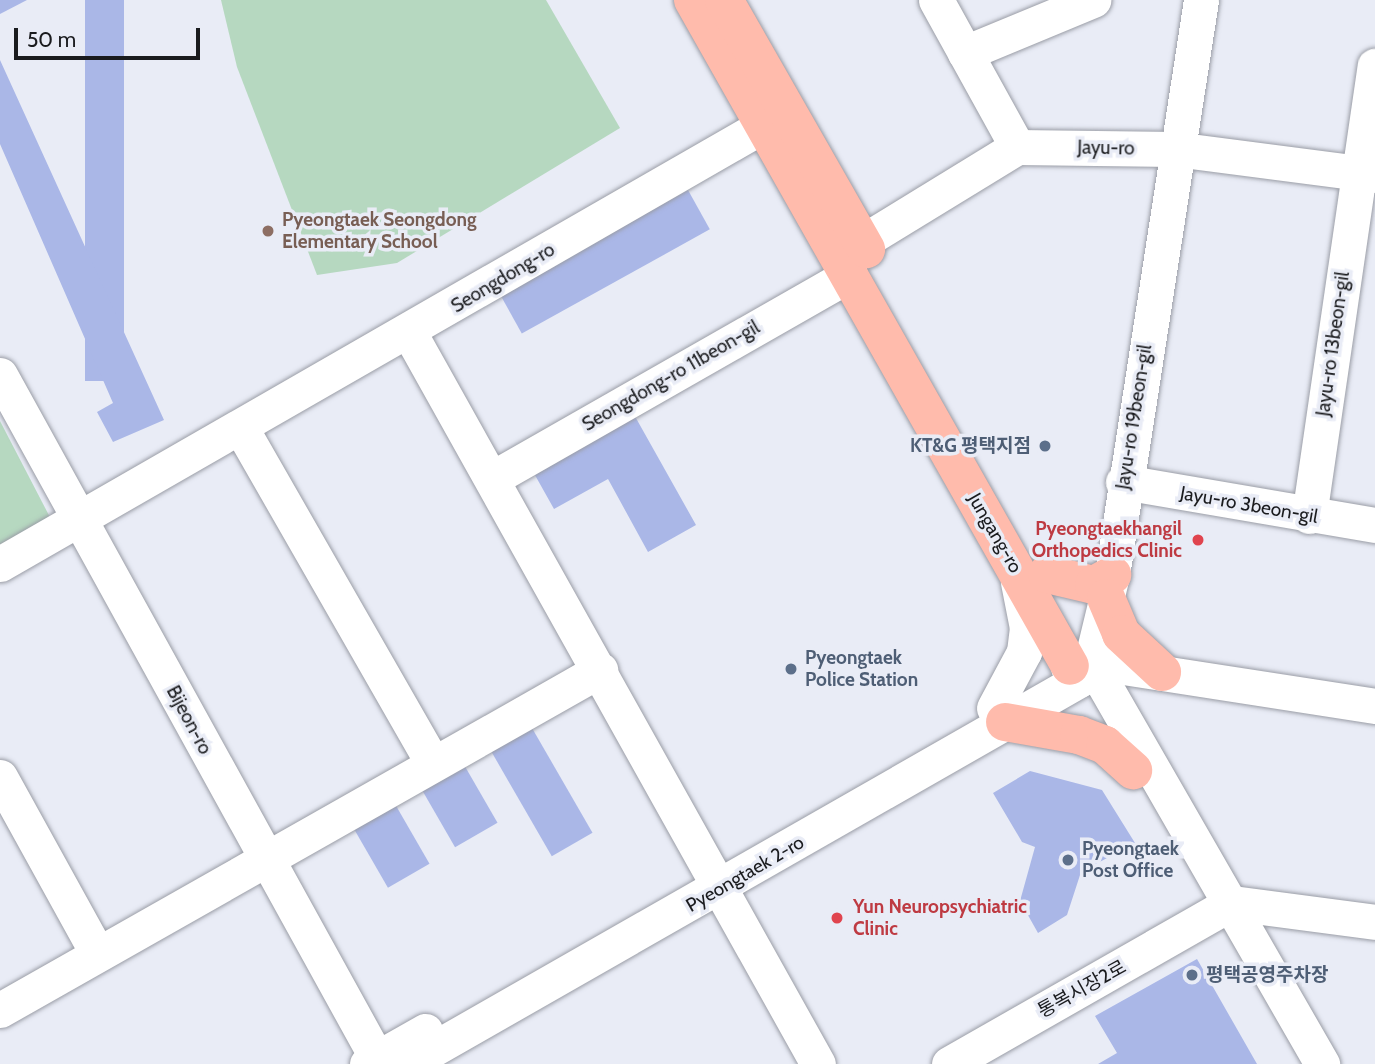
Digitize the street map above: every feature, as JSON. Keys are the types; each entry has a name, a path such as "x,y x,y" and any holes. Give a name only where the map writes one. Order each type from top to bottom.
{"main road":[{"name":"Jungang-ro","path":"693,0 764,125 856,258"},
{"name":"Jungang-ro","path":"724,0 856,258 1086,673"},
{"path":"1031,571 1109,586 1121,634 1162,672"},
{"path":"1000,715 1079,735 1105,745 1133,770"}],"street":[{"path":"856,258 1017,147 936,0"},
{"path":"965,53 1093,0"},
{"name":"Jayu-ro 19beon-gil","path":"1086,673 1109,586 1175,149 1201,0"},
{"name":"Jayu-ro 13beon-gil","path":"1309,516 1366,173 1375,66"},
{"name":"Seongdong-ro","path":"0,564 410,334 764,125"},
{"name":"Jayu-ro","path":"1017,147 1175,149 1366,173"},
{"name":"Seongdong-ro 11beon-gil","path":"493,478 856,258"},
{"path":"410,334 493,478 713,880 818,1064"},
{"name":"Bijeon-ro","path":"0,375 265,862 383,1063"},
{"path":"242,430 433,763"},
{"name":"Jayu-ro 3beon-gil","path":"1123,482 1309,516 1375,525"},
{"path":"1000,715 1024,652 1031,571"},
{"path":"0,1010 600,670"},
{"path":"1086,673 1162,672 1375,706"},
{"path":"1086,673 1375,723"},
{"name":"Pyeongtaek 2-ro","path":"383,1063 713,880 1000,715 1086,673"},
{"name":"Jungang-ro","path":"1086,673 1133,770 1322,1064"},
{"name":"Jungang-ro","path":"1086,673 1223,909 1301,1064"},
{"path":"0,777 97,953"},
{"path":"1223,909 1375,922"},
{"name":"통복시장2로","path":"949,1064 1223,909"}],"green space":[{"path":"221,0 546,0 620,128 397,263 317,275 237,67"},
{"path":"0,421 54,525 0,556"}],"building":[{"path":"0,0 27,0 0,14"},
{"path":"85,0 124,0 124,381 85,381"},
{"path":"0,60 164,420 113,442 97,412 113,403 0,144"},
{"path":"688,190 710,229 522,334 500,294"},
{"path":"632,411 696,525 648,552 608,479 554,509 531,468"},
{"path":"532,728 592,833 552,856 491,752"},
{"path":"463,763 498,823 455,847 421,788"},
{"name":"Pyeongtaek Post Office","path":"1030,771 1102,790 1135,843 1081,872 1067,915 1038,933 1020,901 1035,847 1022,842 993,793"},
{"path":"395,804 429,864 388,888 353,828"},
{"name":"평택공영주차장","path":"1197,959 1257,1064 1098,1064 1117,1053 1095,1016"}],"place":[{"name":"Pyeongtaek Seongdong Elementary School","path":"268,231"},
{"name":"KT&G 평택지점","path":"1045,446"},
{"name":"Pyeongtaekhangil Orthopedics Clinic","path":"1198,540"},
{"name":"Pyeongtaek Police Station","path":"791,669"},
{"name":"Pyeongtaek Post Office","path":"1068,860"},
{"name":"Yun Neuropsychiatric Clinic","path":"837,918"},
{"name":"평택공영주차장","path":"1192,975"}]}
